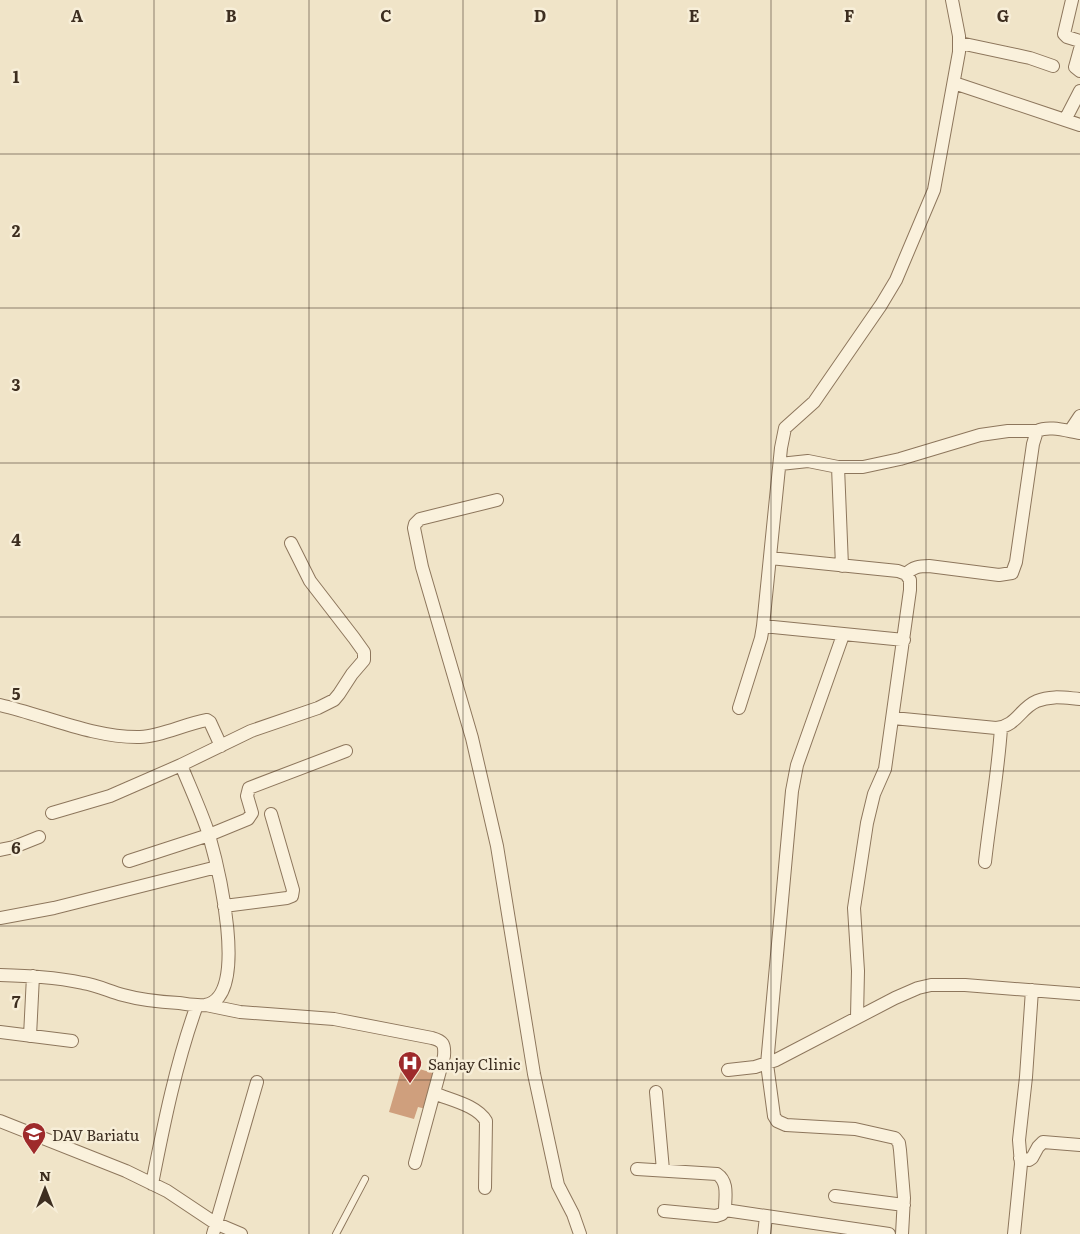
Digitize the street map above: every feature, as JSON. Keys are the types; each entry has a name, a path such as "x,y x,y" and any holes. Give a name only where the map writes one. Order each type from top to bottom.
{"street":[{"path":"739,708 764,626 781,448 785,428 814,402 881,305 896,280 934,190 960,43 952,0"},
{"path":"1072,0 1064,34 1080,42"},
{"path":"960,43 1030,58 1053,66"},
{"path":"1080,49 1075,67 1080,71"},
{"path":"954,83 1080,125"},
{"path":"1065,120 1080,91"},
{"path":"780,464 808,461 838,467 863,467 993,433 1016,430 1037,431 1042,429 1075,432 1080,416"},
{"path":"906,574 918,566 999,575 1012,573 1016,562 1033,444 1037,431"},
{"path":"838,467 842,566"},
{"path":"497,500 420,519 414,528 422,566 472,738 497,846 534,1074 558,1185 573,1214 580,1234"},
{"path":"52,813 110,796 181,765 250,731 318,708 334,700 340,694 352,674 364,660 364,652 310,581 291,543"},
{"path":"770,558 898,571 906,574 910,580 904,640 885,769 874,794 854,908 858,970 856,1017"},
{"path":"764,626 904,640"},
{"path":"843,635 800,758 792,791 767,1064 774,1116 781,1123 786,1125 855,1129 895,1138 899,1143 904,1205 902,1234"},
{"path":"893,718 1001,728 1006,727 1028,706 1037,701 1050,697 1080,699"},
{"path":"0,704 61,723 126,736 151,736 207,720 211,723 221,746"},
{"path":"985,862 990,813 999,763 1001,728"},
{"path":"129,861 248,819 252,813 247,796 249,788 346,752"},
{"path":"181,765 209,834 217,867 230,950 229,967 225,983 216,1000 201,1005"},
{"path":"224,906 292,896 293,890 271,814"},
{"path":"0,850 39,838"},
{"path":"0,918 54,908 217,867"},
{"path":"0,975 50,977 84,983 145,999 201,1005 240,1012 334,1020 438,1040 444,1043 445,1050 415,1163"},
{"path":"30,1036 33,976"},
{"path":"728,1070 755,1068 767,1064 907,992 931,985 965,985 1080,994"},
{"path":"1014,1234 1020,1158 1019,1140 1026,1078 1032,990"},
{"path":"152,1184 179,1061 201,1005"},
{"path":"0,1032 72,1041"},
{"path":"214,1228 256,1082"},
{"path":"656,1092 663,1170"},
{"path":"434,1093 473,1109 480,1113 486,1121 485,1188"},
{"path":"0,1122 126,1171 167,1191 214,1228 241,1234"},
{"path":"1020,1158 1029,1160 1044,1142 1080,1146"},
{"path":"637,1169 717,1174 723,1178 726,1186 725,1210 722,1214 716,1216 664,1211"},
{"path":"836,1196 904,1205"},
{"path":"725,1210 889,1234"},
{"path":"764,1234 766,1217"}],"lane":[{"path":"336,1234 365,1179"}],"building":[{"path":"403,1064 436,1074 426,1109 418,1107 414,1119 389,1112"}],"place":[{"name":"Sanjay Clinic","path":"410,1084"},
{"name":"DAV Bariatu","path":"34,1155"}]}
